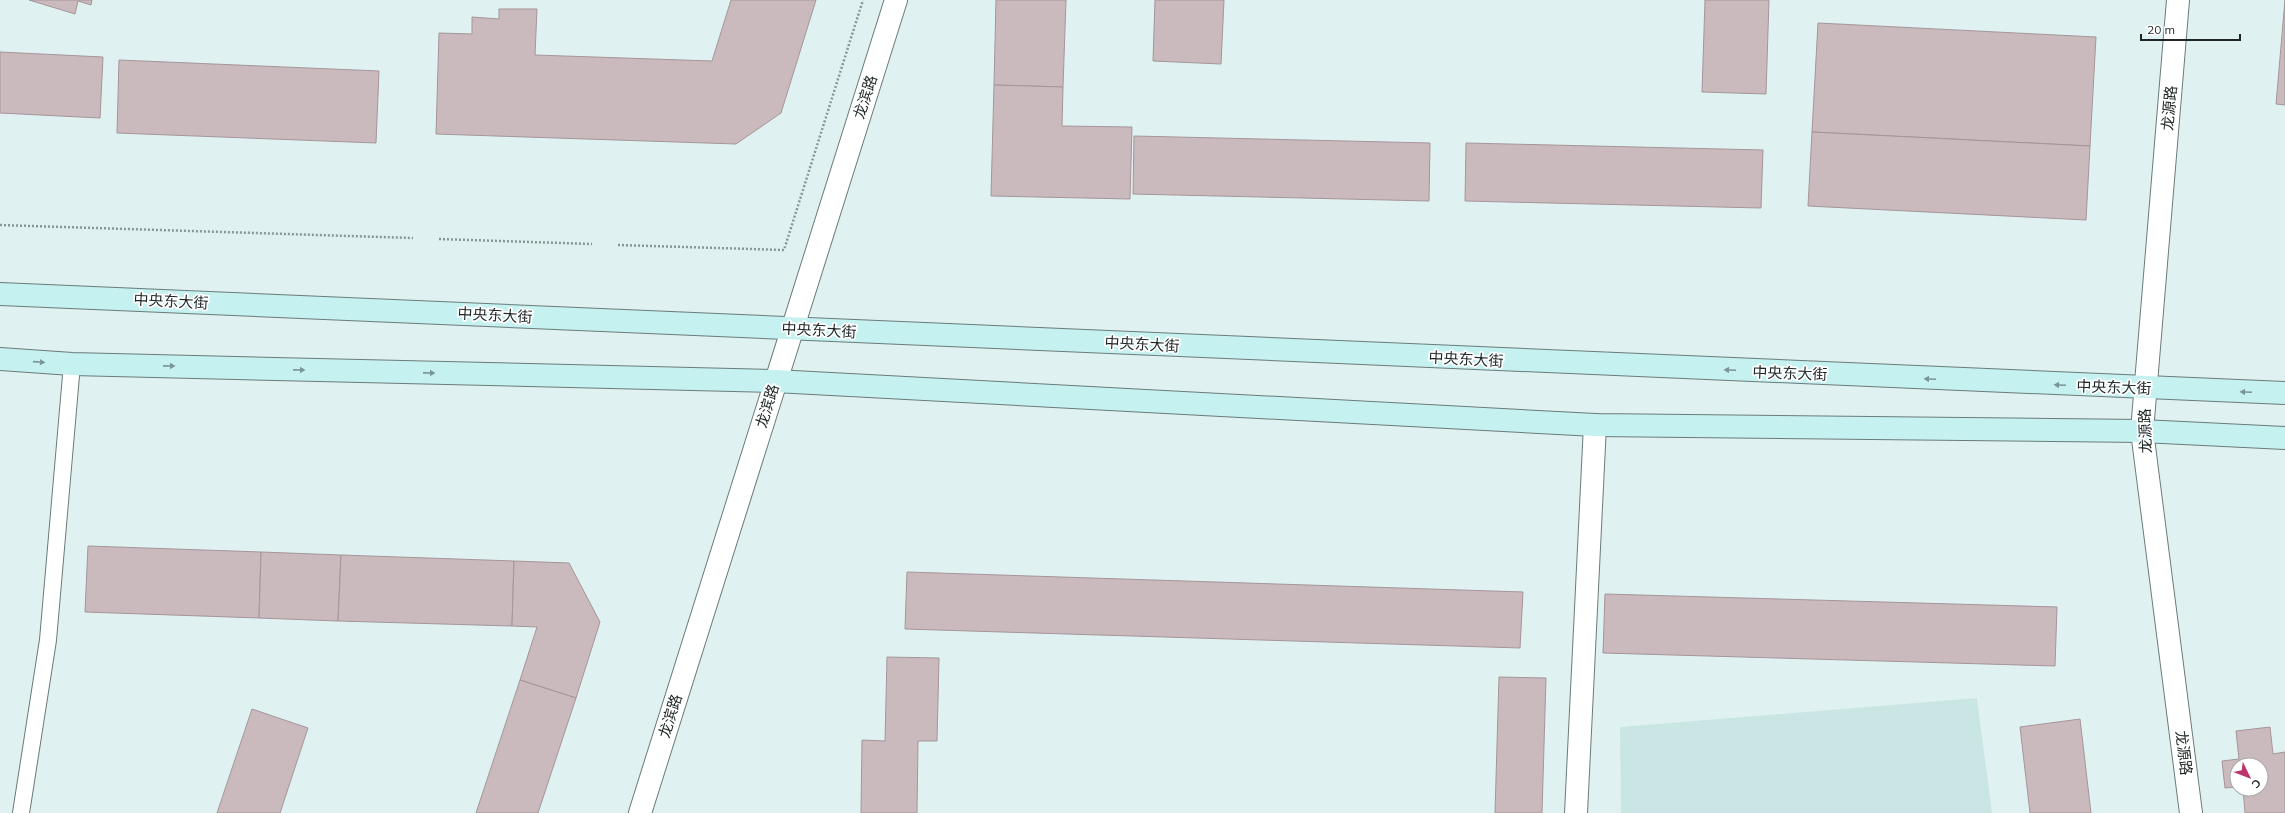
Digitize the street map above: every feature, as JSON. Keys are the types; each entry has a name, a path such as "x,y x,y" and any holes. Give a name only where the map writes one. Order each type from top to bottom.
{"main road":[{"name":"中央东大街","path":"0,294 2285,393"},
{"path":"0,359 72,364 775,381 1595,425 2142,431 2285,438"}],"street":[{"name":"龙滨路","path":"640,813 896,0"},
{"name":"龙源路","path":"2178,0 2142,431 2191,813"},
{"path":"1576,813 1595,425"}],"lane":[{"path":"21,813 48,640 72,364"}],"path":[{"path":"618,245 784,250 863,0"},
{"path":"0,225 413,238"},
{"path":"439,239 592,244"}],"shaded area":[{"path":"1977,698 1992,813 1621,813 1620,727"}],"building":[{"path":"29,0 92,0 91,5 78,1 75,14"},
{"path":"731,0 816,0 781,113 736,144 436,134 439,33 472,34 472,17 499,19 499,9 537,9 535,55 712,61"},
{"path":"996,0 1066,0 1063,87 994,85"},
{"path":"1155,0 1224,0 1221,64 1153,61"},
{"path":"1705,0 1769,0 1766,94 1702,92"},
{"path":"2285,0 2285,105 2276,104"},
{"path":"1818,23 2096,37 2090,146 1812,132"},
{"path":"0,52 103,57 100,118 0,113"},
{"path":"119,60 379,71 376,143 117,133"},
{"path":"994,85 1063,87 1062,126 1132,127 1130,199 991,196"},
{"path":"1812,132 2090,146 2086,220 1808,206"},
{"path":"1134,136 1430,143 1429,201 1133,194"},
{"path":"1466,143 1763,150 1761,208 1465,201"},
{"path":"88,546 261,552 259,618 85,612"},
{"path":"261,552 341,555 338,621 259,618"},
{"path":"341,555 514,561 512,626 338,621"},
{"path":"514,561 569,563 600,622 576,698 520,680 537,627 512,626"},
{"path":"907,572 1523,592 1520,648 905,629"},
{"path":"1605,594 2057,607 2055,666 1603,653"},
{"path":"887,657 939,658 937,741 918,741 917,813 861,813 862,740 885,741"},
{"path":"1499,677 1546,678 1542,813 1495,813"},
{"path":"520,680 576,698 538,813 476,813"},
{"path":"252,709 308,728 280,813 217,813"},
{"path":"2080,719 2091,813 2030,813 2020,727"},
{"path":"2270,727 2273,754 2285,752 2285,813 2245,813 2244,797 2269,797 2269,757 2239,757 2236,731"},
{"path":"2229,760 2229,788 2225,788 2222,761"}]}
